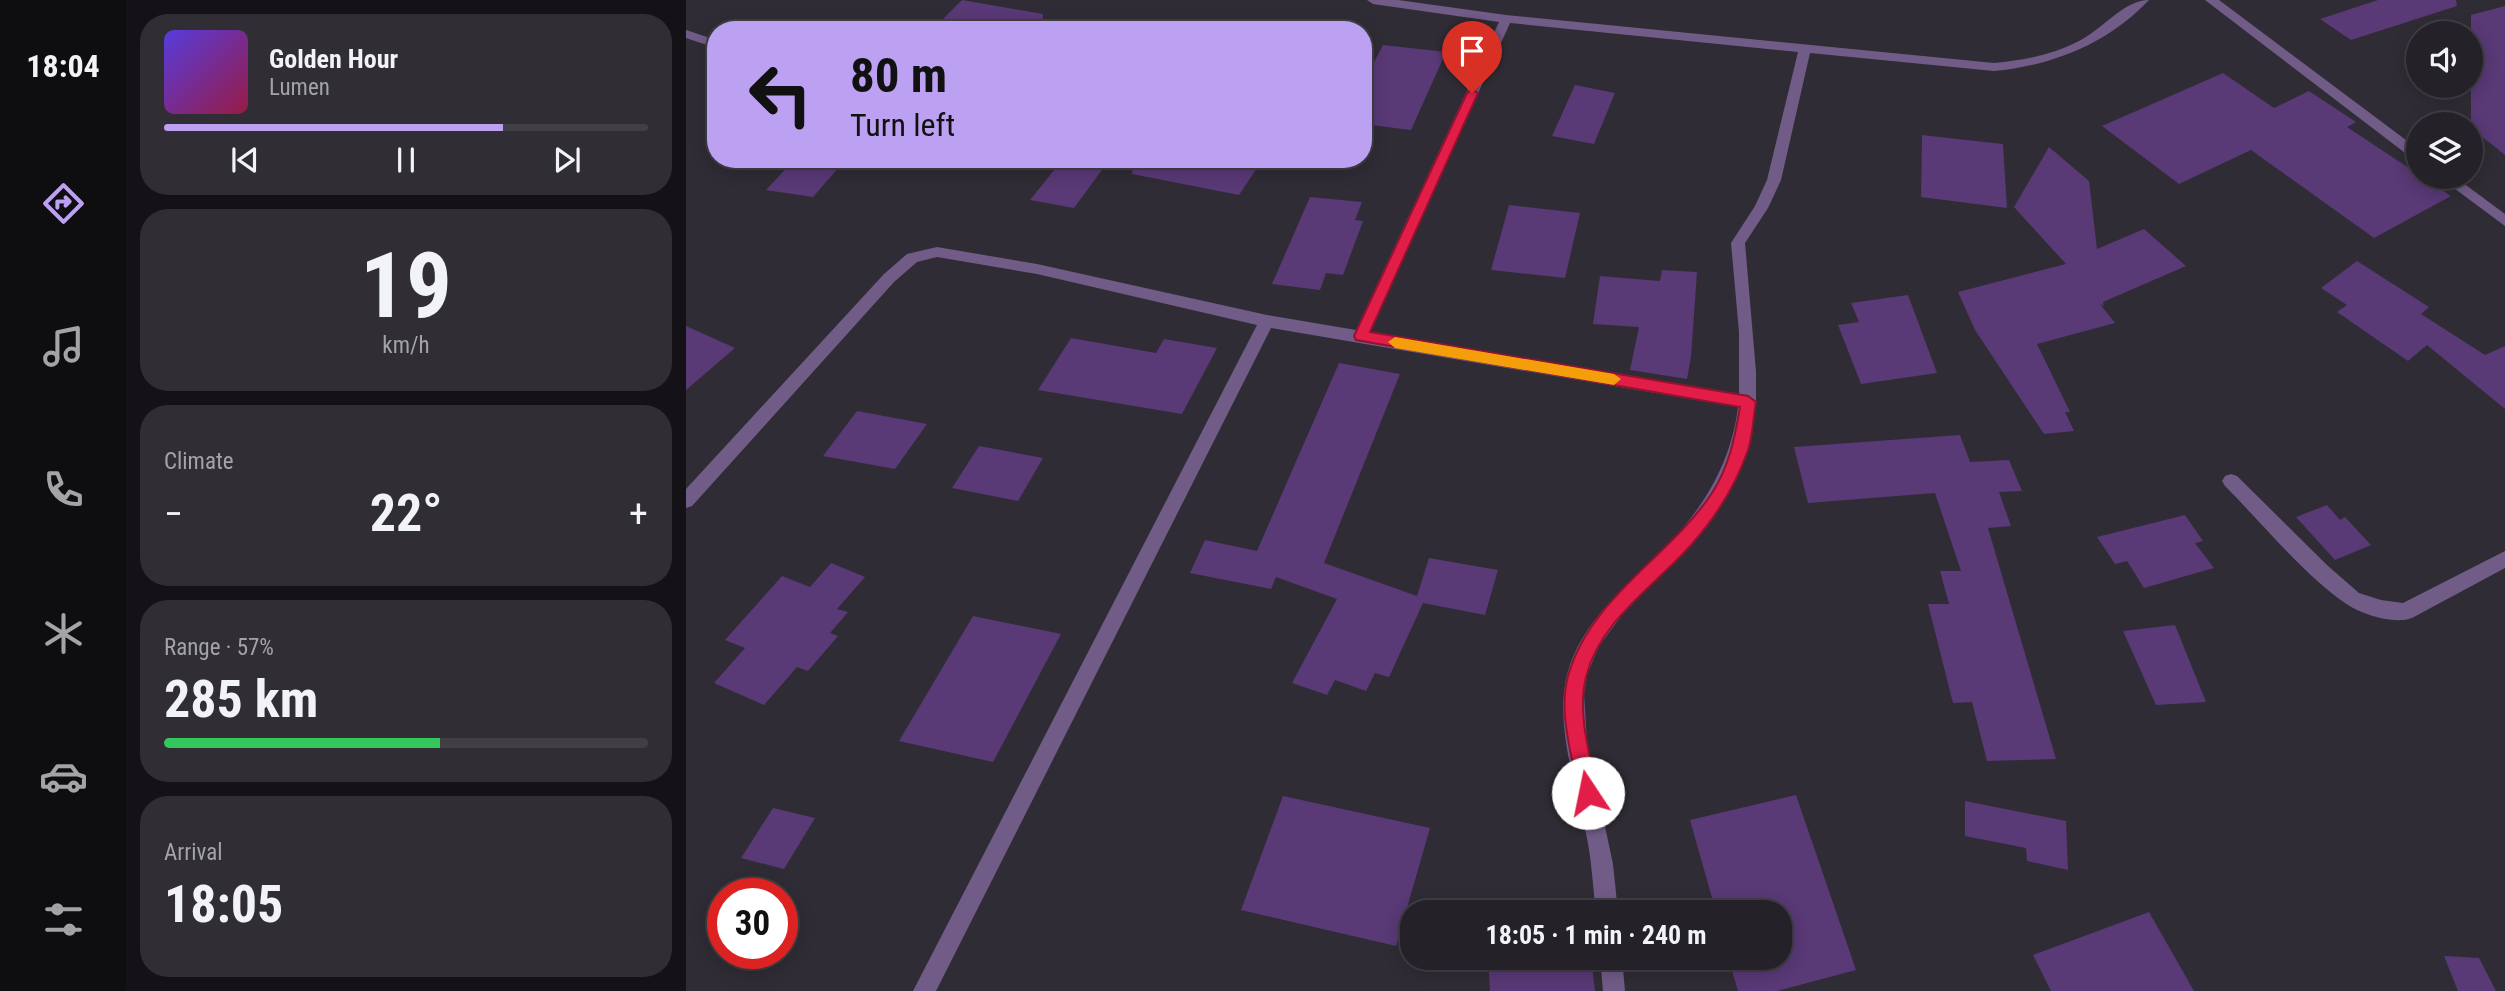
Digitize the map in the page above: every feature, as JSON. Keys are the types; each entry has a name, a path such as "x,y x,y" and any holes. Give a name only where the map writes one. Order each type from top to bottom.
{"street":[{"path":"1373,0 1506,19 1965,66 2021,65 2071,51 2111,26 2143,0"},
{"path":"2211,0 2406,147"},
{"path":"1361,336 1506,19"},
{"path":"686,34 707,41"},
{"path":"1606,900 1603,865 1574,720 1576,678 1591,640 1620,603 1685,540 1719,496 1741,449 1748,402 1749,369 1738,243 1762,208 1774,180 1805,48"},
{"path":"2462,189 2505,221"},
{"path":"686,501 889,278 912,258 937,252 1037,269 1267,321 1748,402"},
{"path":"924,991 1267,321"},
{"path":"2231,481 2322,572 2353,599 2381,609 2405,612 2505,559"},
{"path":"1612,970 1614,991"}],"building":[{"path":"962,0 1043,14 1043,21 941,21"},
{"path":"2378,0 2456,0 2457,6 2351,40 2320,19"},
{"path":"2505,6 2505,155 2483,138 2483,112 2471,112 2471,98 2483,98 2483,21 2471,21 2471,15"},
{"path":"1383,45 1446,52 1411,130 1372,125 1372,66"},
{"path":"2223,73 2274,108 2309,91 2356,122 2347,127 2406,166 2406,189 2440,189 2451,196 2374,238 2251,150 2179,184 2102,126"},
{"path":"1575,85 1615,93 1594,144 1552,136"},
{"path":"1922,135 2003,144 2007,208 1921,197"},
{"path":"2049,147 2089,181 2097,249 2144,229 2186,266 2103,302 2104,306 2100,304 2115,323 2037,344 2070,412 2065,412 2074,431 2044,434 1975,330 1958,292 2066,264 2014,207"},
{"path":"787,168 838,168 813,197 766,190"},
{"path":"1056,168 1103,168 1074,208 1030,200"},
{"path":"1133,168 1257,168 1239,195 1132,174"},
{"path":"1310,197 1362,202 1355,220 1363,221 1343,275 1326,273 1320,290 1272,284"},
{"path":"1509,205 1580,213 1565,278 1491,270"},
{"path":"2357,261 2429,307 2421,314 2485,355 2505,346 2505,409 2427,345 2408,361 2337,312 2347,305 2321,288"},
{"path":"1662,270 1697,272 1687,379 1630,370 1639,327 1593,324 1600,276 1660,281"},
{"path":"1908,295 1937,373 1861,384 1838,325 1859,322 1851,303"},
{"path":"686,326 735,348 686,390"},
{"path":"1071,338 1156,353 1164,339 1217,348 1182,414 1038,390"},
{"path":"1339,363 1400,374 1324,563 1417,596 1429,558 1498,570 1485,615 1423,603 1389,677 1375,673 1366,691 1335,680 1327,695 1292,683 1337,599 1276,577 1271,589 1190,573 1205,540 1257,551"},
{"path":"857,411 927,424 895,469 823,456"},
{"path":"1960,435 1970,462 2009,460 2022,491 1999,492 2011,526 1988,528 2056,759 1987,761 1972,702 1953,703 1928,604 1949,604 1940,571 1961,571 1935,493 1808,503 1794,447"},
{"path":"979,446 1043,458 1018,501 952,488"},
{"path":"2327,505 2340,520 2345,517 2371,545 2335,560 2296,517"},
{"path":"2185,515 2203,541 2195,543 2214,568 2144,588 2127,561 2115,564 2097,537"},
{"path":"831,563 865,577 837,609 848,612 830,633 838,636 808,671 797,667 764,705 714,683 745,648 725,640 782,576 810,587"},
{"path":"973,616 1061,634 993,762 899,741"},
{"path":"2175,625 2206,702 2156,705 2123,631"},
{"path":"1796,795 1856,970 1777,991 1738,991 1732,970 1792,970 1792,900 1713,900 1690,820"},
{"path":"1283,796 1430,828 1409,900 1400,900 1400,932 1396,946 1241,910"},
{"path":"1965,801 2066,821 2068,870 2027,861 2026,848 1965,836"},
{"path":"773,808 815,818 784,869 741,858"},
{"path":"2149,912 2194,991 2051,991 2033,955"},
{"path":"2444,956 2479,958 2496,991 2458,991"},
{"path":"1489,970 1593,970 1595,991 1490,991"}],"slow traffic":[{"path":"1395,342 1614,379"}],"route":[{"path":"1472,93 1361,336 1748,402 1741,449 1719,496 1685,540 1620,603 1591,640 1576,678 1574,720 1588,793"}]}
